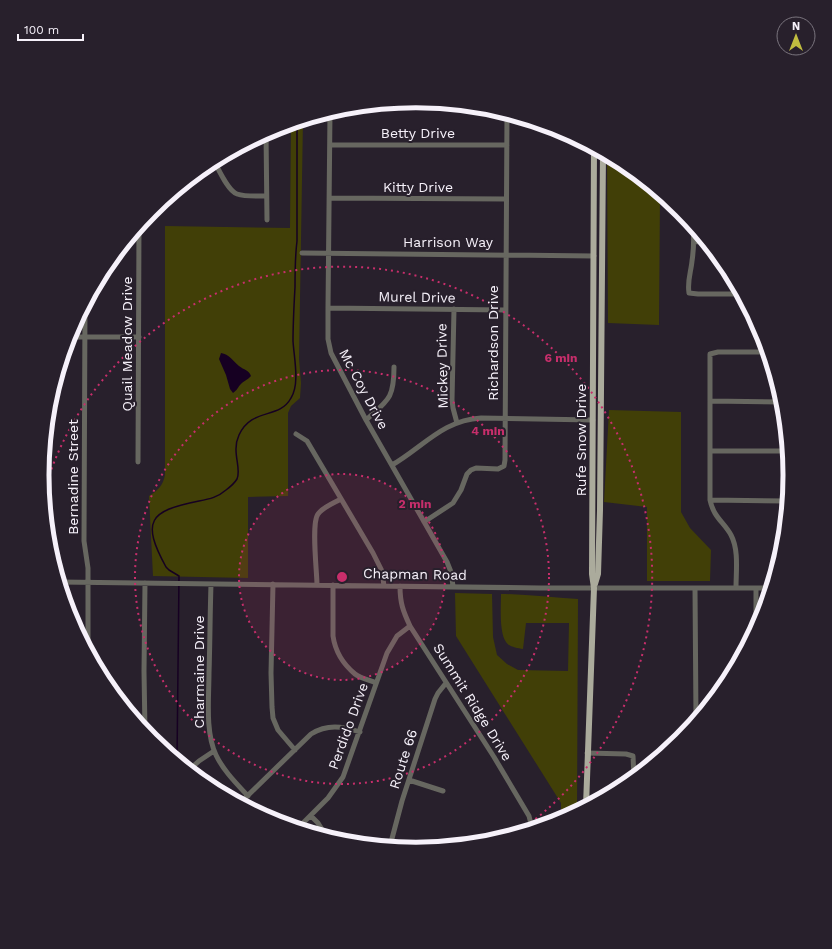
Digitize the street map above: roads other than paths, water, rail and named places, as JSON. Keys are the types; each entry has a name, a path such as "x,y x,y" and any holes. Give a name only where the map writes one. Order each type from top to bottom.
{"main road":[{"name":"Rufe Snow Drive","path":"586,799 587,753 592,676 592,621 594,588 592,574 594,154"},
{"name":"Rufe Snow Drive","path":"594,588 598,574 600,510 602,158"}],"street":[{"name":"Mc Coy Drive","path":"330,118 328,339 331,353 366,420 447,562 451,572 453,586"},
{"name":"Richardson Drive","path":"424,522 453,502 461,490 466,474 470,470 476,468 498,469 504,466 507,119"},
{"path":"266,140 267,220"},
{"name":"Betty Drive","path":"330,145 507,146"},
{"path":"217,166 229,187 235,193 239,195 266,196"},
{"name":"Kitty Drive","path":"329,198 506,199"},
{"name":"Quail Meadow Drive","path":"138,462 139,234"},
{"path":"694,235 694,242 688,285 689,293 736,294"},
{"path":"694,242 699,242"},
{"name":"Harrison Way","path":"302,253 594,256"},
{"name":"Murel Drive","path":"328,308 506,310"},
{"name":"Mickey Drive","path":"454,309 452,400 457,423"},
{"name":"Bernadine Street","path":"85,316 84,541 89,582 88,639"},
{"path":"76,337 139,337"},
{"path":"736,588 736,552 734,544 731,536 712,510 710,500 710,354 718,352 762,352"},
{"path":"366,420 390,397 394,380 394,367"},
{"path":"710,402 776,402"},
{"path":"392,465 413,452 441,430 472,418 593,420"},
{"path":"296,434 307,441 341,499 379,565 384,578 384,586"},
{"path":"710,451 782,451"},
{"path":"317,585 315,534 316,518 324,509 341,499"},
{"path":"710,500 782,501"},
{"name":"Chapman Road","path":"65,582 594,588 765,588"},
{"path":"145,583 144,671 146,722"},
{"name":"Charmaine Drive","path":"211,584 209,718 211,740 214,751 222,767 248,796"},
{"path":"273,584 271,673 272,707 278,730 295,750"},
{"path":"332,585 332,636 336,648 345,663 356,674 376,683"},
{"name":"Summit Ridge Drive","path":"400,586 402,610 410,626 494,757 529,816 531,823"},
{"path":"694,588 696,711"},
{"path":"756,588 756,612"},
{"name":"Perdido Drive","path":"303,823 335,789 343,776 390,646 397,636 410,626"},
{"name":"Route 66","path":"391,841 435,699 441,687 446,683"},
{"path":"245,799 311,734 323,728 345,727 360,732"},
{"path":"193,766 214,751"},
{"path":"587,753 626,754 633,756 634,770"},
{"path":"409,780 443,791"},
{"path":"311,816 322,829"}],"waterway":[{"path":"177,753 179,576 166,567 158,551 152,529 154,520 160,514 169,509 214,497 232,485 237,479 238,475 236,448 239,435 244,426 251,420 273,412 286,405 294,392 296,378 293,321 297,241 297,127"}]}
